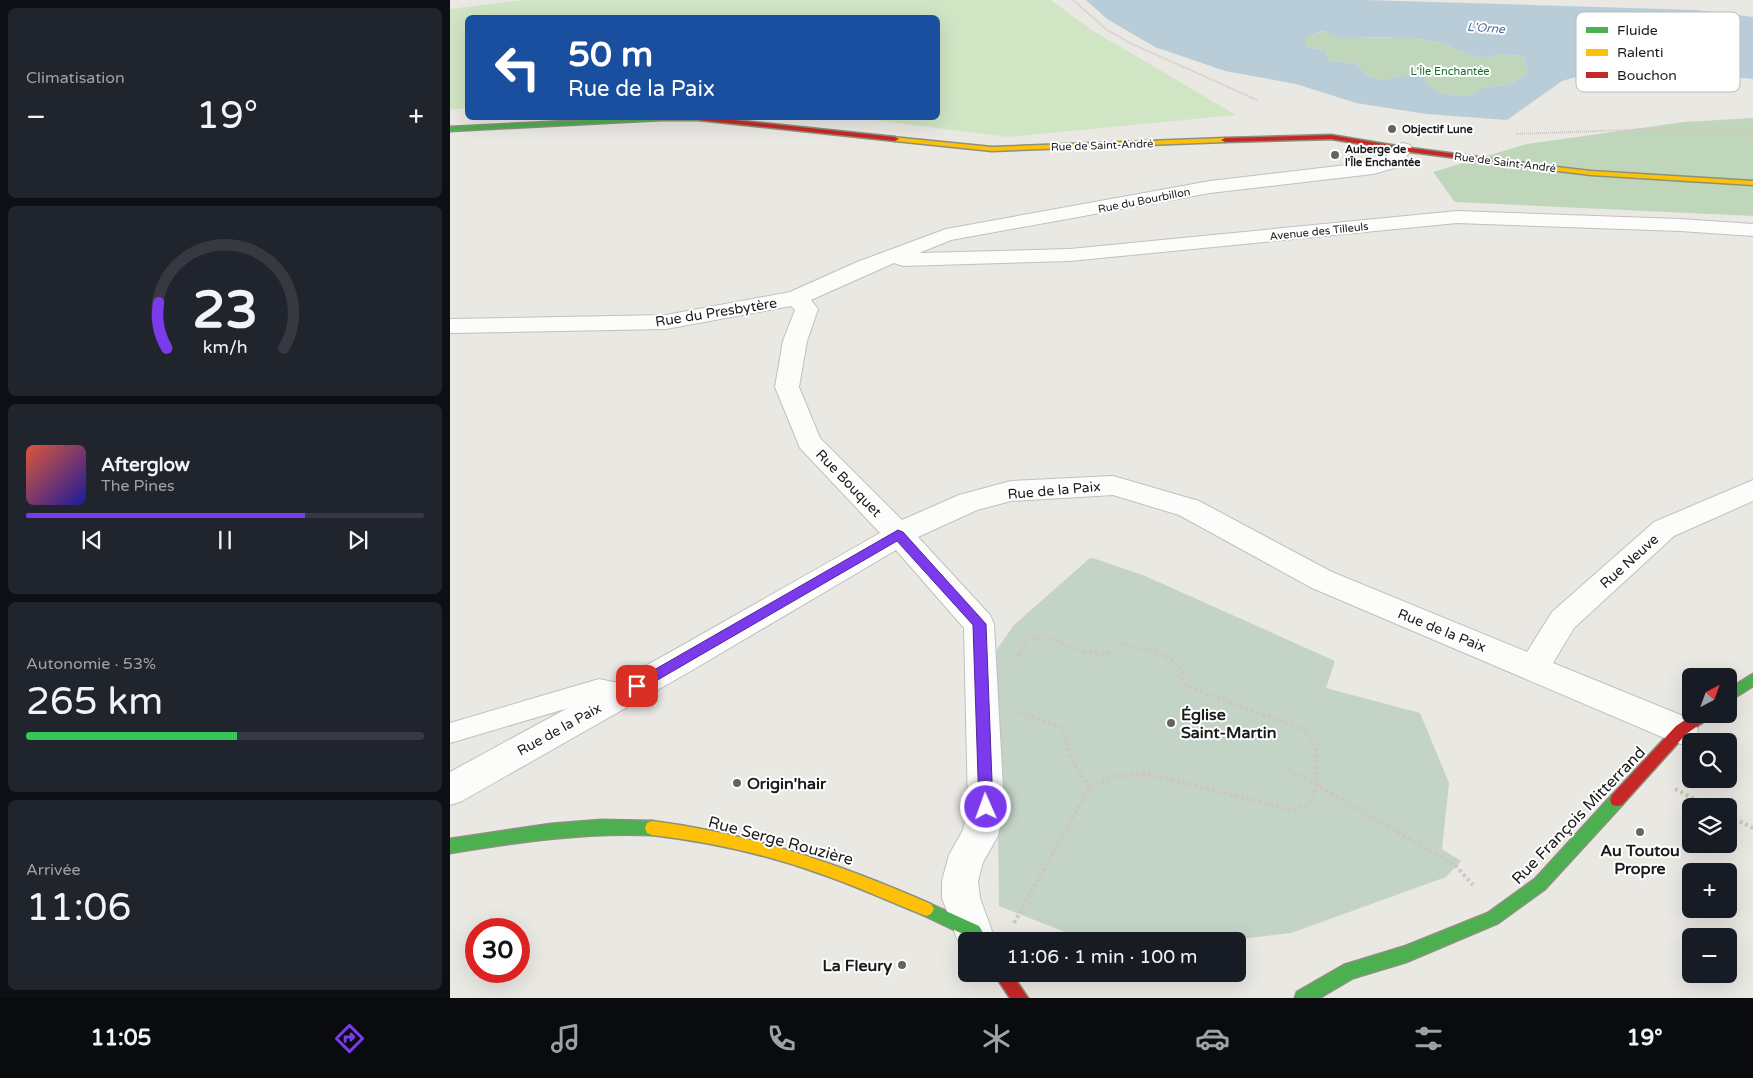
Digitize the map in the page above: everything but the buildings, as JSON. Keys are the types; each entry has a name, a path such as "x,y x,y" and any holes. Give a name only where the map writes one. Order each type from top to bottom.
{"street":[{"name":"Rue de Saint-André","path":"450,128 608,120"},
{"name":"Rue de Saint-André","path":"717,120 992,149 1288,137 1331,137 1403,149 1592,173 1753,183"},
{"name":"Rue du Bourbillon","path":"884,260 946,235 1210,188 1373,168 1391,163 1403,149"},
{"name":"Avenue des Tilleuls","path":"884,260 1070,255 1457,217 1680,225 1753,230"},
{"name":"Rue du Presbytère","path":"450,326 666,322 796,298 884,260"},
{"name":"Rue Bouquet","path":"796,298 807,309 794,341 787,386 809,442 898,535 979,624 986,807 980,836 967,855 960,882 961,898 975,932"},
{"name":"Rue de la Paix","path":"450,790 624,693 919,523 969,502 1011,491 1113,485 1189,508 1322,580 1534,667 1682,718"},
{"name":"Rue Neuve","path":"1534,667 1563,620 1664,529 1753,490"},
{"path":"1738,690 1753,679"},
{"name":"Rue François Mitterrand","path":"1303,998 1350,971 1406,954 1493,918 1540,884 1692,723"},
{"name":"Rue Serge Rouzière","path":"450,846 576,827 634,826 689,832 734,841 843,872 897,894 969,932"}],"lane":[{"path":"450,733 599,689 624,693"}],"path":[{"path":"1074,0 1110,32 1257,100"},
{"path":"1510,134 1652,129 1753,132"},
{"path":"1010,930 1089,788 1113,777 1148,774 1292,810 1309,805 1317,786 1316,750 1303,729 1186,686 1180,666 1163,655 1121,644 1106,655 1080,651 1044,636 1028,639 1014,661"},
{"path":"1018,711 1062,728 1070,756 1089,788"},
{"path":"1289,769 1456,866 1473,885"},
{"path":"1673,788 1692,798"},
{"path":"1737,820 1753,828"}],"green space":[{"path":"523,0 1051,0 1090,29 1236,115 1008,137 874,120 940,120 940,15 465,15 465,108 450,110 450,9"},
{"name":"L'Île Enchantée","path":"1324,31 1340,38 1407,37 1441,43 1467,54 1484,58 1500,54 1522,56 1527,66 1526,75 1507,85 1483,87 1470,96 1443,94 1425,83 1401,76 1379,80 1368,76 1355,63 1330,61 1325,50 1306,47 1306,37"},
{"path":"1753,118 1753,216 1455,202 1433,172 1527,144 1684,122"},
{"path":"1090,558 1093,558 1145,576 1335,661 1326,688 1420,713 1449,783 1442,849 1461,861 1446,877 1291,933 1246,938 1246,932 1065,932 999,906 996,651 1013,626"}],"water":[{"name":"L'Orne","path":"1086,0 1365,0 1712,12 1576,12 1576,77 1562,81 1507,120 1426,114 1356,103 1296,84 1225,71 1155,47 1107,19","holes":["1323,31 1340,38 1407,37 1441,43 1467,54 1484,58 1500,54 1522,56 1527,66 1526,75 1507,85 1483,87 1470,96 1443,94 1425,83 1425,76 1401,76 1379,80 1368,76 1355,63 1330,61 1325,50 1306,47 1306,37"]},
{"path":"1740,15 1753,17 1753,79 1740,78"}],"traffic: fast":[{"path":"450,129 623,120"},
{"path":"1738,690 1753,679"},
{"path":"1303,998 1350,971 1406,954 1493,918 1540,884 1617,800"},
{"path":"450,846 551,831 601,827 652,828"},
{"path":"926,909 974,932"}],"traffic: slow":[{"path":"895,139 992,149 1225,140"},
{"path":"1525,165 1591,173 1753,183"},
{"path":"652,828 688,832 723,839 792,857 860,881 926,909"}],"traffic: jam":[{"path":"717,120 895,139"},
{"path":"1225,140 1331,137 1403,149 1525,165"},
{"path":"1617,800 1681,730 1691,723"},
{"path":"1008,982 1020,998"}],"place":[{"name":"Objectif Lune","path":"1392,129"},
{"name":"Auberge de l'Île Enchantée","path":"1335,155"},
{"name":"Église Saint-Martin","path":"1171,723"},
{"name":"Origin'hair","path":"737,783"},
{"name":"Au Toutou Propre","path":"1640,832"},
{"name":"La Fleury","path":"902,965"}],"route":[{"path":"637,686 898,535 979,624 986,807"}]}
